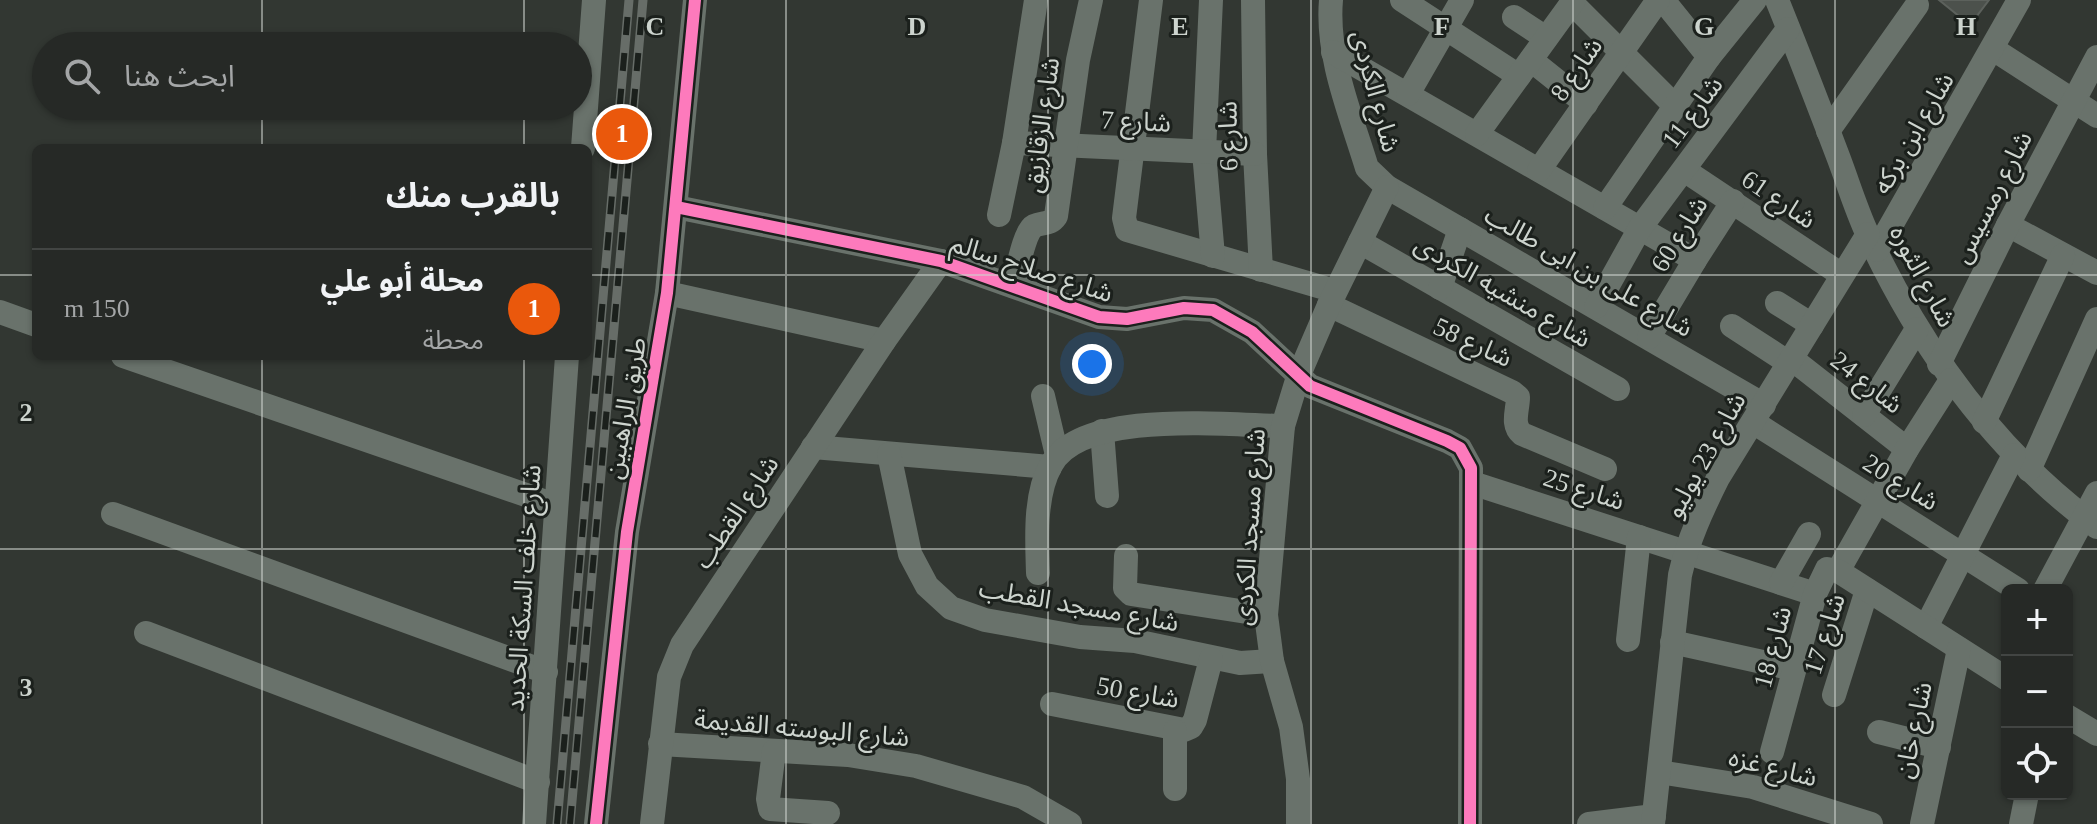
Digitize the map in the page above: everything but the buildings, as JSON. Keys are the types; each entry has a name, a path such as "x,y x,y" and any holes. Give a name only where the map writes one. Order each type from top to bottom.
{"street":[{"path":"592,32 594,0"},
{"name":"طريق الراهبين","path":"596,824 627,532 667,293 695,0"},
{"path":"999,215 1014,143 1036,0"},
{"name":"شارع الزقازيق","path":"1013,286 1028,231 1036,225 1050,223 1056,216 1078,60 1091,0"},
{"path":"1151,0 1131,149 1124,218 1127,230 1261,270 1332,298"},
{"path":"1211,0 1204,152 1213,256"},
{"name":"شارع 6","path":"1253,0 1255,154 1261,270"},
{"name":"شارع الكردى","path":"1331,0 1329,16 1333,52 1367,168 1387,187"},
{"path":"1402,0 1446,28 1525,68 1586,104"},
{"path":"1408,94 1462,0"},
{"path":"1660,0 1709,57"},
{"name":"شارع 8","path":"1539,170 1660,0"},
{"path":"1605,208 1709,57 1755,0"},
{"name":"شارع ابن بركه","path":"1872,242 1993,49 2019,0"},
{"path":"1477,134 1573,1 1675,106"},
{"path":"1828,131 1917,5"},
{"name":"شارع الثوره","path":"1784,10 1872,242 1917,329 1945,372 1984,422 2021,463 2091,522"},
{"name":"شارع 11","path":"1596,307 1640,228 1684,170 1784,10"},
{"path":"1514,17 1546,38"},
{"path":"1993,49 2097,116"},
{"path":"1333,52 1695,260"},
{"name":"شارع رمسيس","path":"1838,571 1907,449 1945,372 2008,225 2097,57"},
{"path":"583,144 585,120"},
{"name":"شارع 7","path":"1014,143 1255,154"},
{"name":"شارع 61","path":"1684,170 1842,275"},
{"name":"شارع على بن ابى طالب","path":"1387,187 1649,337 1758,413"},
{"name":"شارع مسجد الكردى","path":"1298,824 1298,779 1291,727 1272,661 1266,615 1283,426 1298,377 1332,298 1387,187"},
{"name":"شارع 60","path":"1649,337 1733,201"},
{"name":"شارع صلاح سالم","path":"676,207 941,261 1099,317 1127,319 1184,308 1213,310 1252,332 1310,386 1460,448 1472,476"},
{"path":"2008,225 2097,273"},
{"path":"1440,288 1460,229"},
{"name":"شارع منشيه الكردى","path":"1360,242 1618,389"},
{"name":"شارع 23 يوليو","path":"1654,820 1672,642 1686,551 1700,513 1842,275 1872,242"},
{"path":"1984,422 2063,255"},
{"name":"شارع القطب","path":"652,824 669,677 682,645 884,341 941,261"},
{"path":"667,293 884,341"},
{"name":"شارع 58","path":"1332,298 1512,392 1518,397 1517,430 1605,469"},
{"path":"1777,303 1812,325"},
{"path":"0,312 32,324"},
{"path":"1926,627 1963,555 2021,463 2097,319"},
{"name":"شارع 24","path":"1732,326 1790,361 1907,449"},
{"path":"1864,415 1917,329"},
{"path":"135,360 555,505"},
{"name":"شارع خلف السكة الحديد","path":"534,824 567,360"},
{"path":"1043,396 1054,461"},
{"name":"شارع 20","path":"1758,413 1878,501 2009,584"},
{"path":"1038,573 1044,485 1054,461 1075,442 1129,425 1283,426"},
{"path":"1102,431 1107,496"},
{"path":"813,447 889,454 1054,461"},
{"name":"شارع مسجد القطب","path":"889,454 910,554 927,586 951,608 985,620 1080,637 1135,641 1211,659 1240,663 1272,661"},
{"path":"1470,824 1472,476"},
{"name":"شارع 25","path":"1472,476 1639,537 1815,594"},
{"path":"2049,584 2091,522 2097,493"},
{"path":"113,514 546,672"},
{"path":"1781,583 1809,534"},
{"path":"1628,640 1639,537"},
{"path":"1126,556 1125,588 1131,594 1266,615"},
{"name":"شارع 18","path":"1772,752 1815,594 1827,569 1838,571"},
{"path":"1838,571 1959,649 2001,669"},
{"name":"شارع 17","path":"1834,695 1867,590"},
{"path":"146,633 538,782"},
{"path":"1672,642 1794,669"},
{"name":"شارع خان","path":"1922,824 1959,649"},
{"name":"شارع 50","path":"1052,704 1175,731 1191,727 1211,659"},
{"path":"2073,719 2095,728"},
{"path":"1175,731 1175,789"},
{"path":"1879,732 1939,747"},
{"name":"شارع البوسته القديمة","path":"660,744 848,755 916,766 1023,797 1070,824"},
{"path":"774,751 768,799 770,809 828,813"},
{"name":"شارع غزه","path":"1659,772 1753,787 1871,824"},
{"path":"2021,824 2026,800"},
{"path":"1589,824 1654,820"}],"railway":[{"path":"557,824 629,0"},
{"path":"570,824 643,0"}],"cycle path":[{"path":"596,824 627,532 667,293 695,0"},
{"path":"676,207 941,261 1099,317 1127,319 1184,308 1213,310 1252,332 1310,386 1460,448 1471,468 1470,824"}],"place":[{"name":"محلة أبو علي","path":"622,134"}]}
